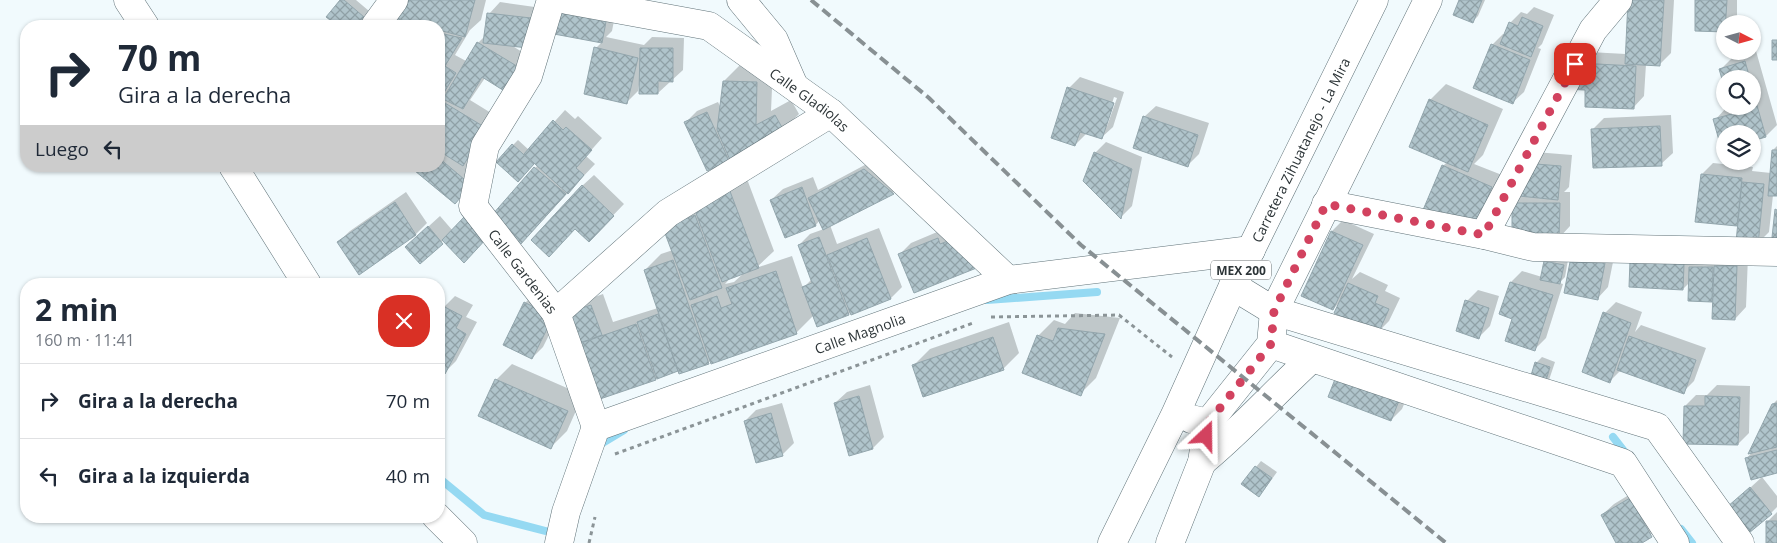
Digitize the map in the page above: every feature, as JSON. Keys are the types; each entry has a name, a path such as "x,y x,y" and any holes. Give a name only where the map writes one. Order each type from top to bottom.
{"main road":[{"path":"128,0 141,20"},
{"path":"379,20 394,0"},
{"name":"Calle Gardenias","path":"551,0 528,76 485,146 473,206 556,313 668,213 831,112"},
{"name":"Calle Gladiolas","path":"567,0 709,26 831,112 1008,280"},
{"path":"741,0 774,40 795,87"},
{"name":"Carretera Zihuatanejo - La Mira","path":"1112,543 1175,415 1233,286 1374,0"},
{"path":"1170,543 1202,462 1208,423 1271,344 1274,311 1428,0"},
{"path":"1484,235 1593,30 1618,0"},
{"path":"237,172 303,278"},
{"path":"1326,204 1484,235 1533,247 1777,252"},
{"name":"Calle Magnolia","path":"596,427 1008,280 1251,250"},
{"path":"1233,286 1274,311 1657,427 1740,543"},
{"path":"556,313 596,427 566,512 559,543"},
{"path":"1271,344 1623,464 1675,543"},
{"path":"1202,462 1231,438 1255,412 1311,359"},
{"path":"1175,415 1208,423"},
{"path":"443,523 463,543"}],"path":[{"path":"983,320 992,316 1120,315 1194,374"},
{"path":"608,457 974,323"},
{"path":"589,543 595,514"}],"building":[{"path":"340,0 344,0 364,17 361,20 330,20 326,17"},
{"path":"408,0 475,0 465,37 445,32 445,20 402,20 394,18"},
{"path":"1459,0 1482,0 1473,23 1453,15"},
{"path":"1628,0 1664,0 1660,66 1625,64"},
{"path":"1695,0 1727,0 1726,15 1716,15 1716,32 1695,31"},
{"path":"560,2 608,11 602,43 554,34"},
{"path":"487,13 531,18 528,48 483,43"},
{"path":"1522,17 1543,26 1531,57 1500,44 1509,22 1518,26"},
{"path":"445,34 462,38 445,66"},
{"path":"1772,40 1777,40 1777,60 1772,60"},
{"path":"477,42 520,68 506,92 482,77 463,109 445,100 445,96"},
{"path":"1491,44 1530,60 1513,104 1473,88"},
{"path":"594,47 638,58 627,104 584,94"},
{"path":"640,48 673,48 673,82 658,81 658,94 639,94"},
{"path":"1745,61 1748,70 1719,70"},
{"path":"1577,63 1636,66 1634,109 1585,107 1585,90 1563,89"},
{"path":"445,66 456,73 445,91"},
{"path":"723,81 757,82 756,125 775,115 784,131 730,160 717,130"},
{"path":"1067,87 1114,103 1102,139 1080,132 1075,146 1051,138"},
{"path":"1429,99 1488,125 1468,172 1409,147"},
{"path":"445,103 486,128 463,166 445,155"},
{"path":"707,112 729,161 707,171 684,122"},
{"path":"1728,115 1760,115 1766,137 1761,138 1761,125 1716,125 1716,130 1713,119"},
{"path":"1143,116 1198,135 1188,167 1133,148"},
{"path":"553,120 563,130 566,127 592,150 576,168 584,175 568,194 524,154"},
{"path":"1660,126 1662,166 1593,168 1591,129"},
{"path":"512,144 534,164 518,182 496,162"},
{"path":"1772,150 1777,150 1777,196 1768,196"},
{"path":"1094,152 1132,169 1121,219 1083,181"},
{"path":"445,163 471,185 455,204 416,172 445,172"},
{"path":"1523,163 1561,166 1558,200 1519,196"},
{"path":"1442,165 1492,187 1473,231 1423,210"},
{"path":"534,167 566,194 520,245 492,215"},
{"path":"864,169 894,194 823,230 808,198"},
{"path":"1701,174 1742,178 1737,226 1695,222"},
{"path":"1742,182 1764,184 1758,245 1736,242"},
{"path":"582,185 614,216 589,242 575,229 549,257 531,240"},
{"path":"728,186 759,268 722,282 691,200"},
{"path":"802,187 816,226 785,238 770,200"},
{"path":"395,202 416,235 359,275 337,242"},
{"path":"1512,203 1560,203 1559,239 1512,239"},
{"path":"1775,209 1777,210 1777,248 1771,247"},
{"path":"695,215 722,288 690,300 663,228"},
{"path":"465,216 487,238 464,263 442,240"},
{"path":"428,226 443,244 420,264 405,247"},
{"path":"1331,231 1363,245 1333,310 1301,296"},
{"path":"819,237 849,315 817,327 802,287 812,283 798,245"},
{"path":"867,238 891,299 851,315 827,255"},
{"path":"938,238 940,244 956,238 984,265 914,293 898,254"},
{"path":"673,260 709,364 679,374 644,270"},
{"path":"1544,261 1564,265 1560,284 1540,280"},
{"path":"1630,261 1684,264 1683,290 1629,287"},
{"path":"1570,262 1605,263 1598,300 1564,293"},
{"path":"1714,266 1737,266 1735,320 1712,319"},
{"path":"1689,267 1713,267 1712,302 1688,301"},
{"path":"776,271 797,334 711,364 691,305 717,296 721,308 732,304 726,288"},
{"path":"1510,282 1553,295 1535,351 1505,341 1512,319 1499,314"},
{"path":"1348,283 1378,296 1375,303 1389,309 1378,334 1334,313"},
{"path":"1465,300 1489,308 1479,339 1456,331"},
{"path":"524,302 553,317 532,359 503,345"},
{"path":"591,305 602,335 577,344 567,313"},
{"path":"445,307 462,316 456,328 466,334 445,374"},
{"path":"1603,312 1631,323 1610,383 1582,372"},
{"path":"658,314 678,371 657,379 637,322"},
{"path":"636,324 656,380 597,400 578,344"},
{"path":"1058,328 1105,334 1081,396 1022,373 1037,335 1053,341"},
{"path":"1629,336 1696,360 1684,394 1617,370"},
{"path":"993,337 1004,370 923,397 912,365"},
{"path":"1535,362 1550,367 1544,387 1529,382"},
{"path":"1337,374 1400,398 1391,421 1328,397"},
{"path":"495,379 568,411 551,449 478,416"},
{"path":"859,396 873,449 849,456 834,403"},
{"path":"1705,396 1740,397 1738,445 1683,444 1684,406 1705,406"},
{"path":"1777,403 1777,447 1748,454 1772,404"},
{"path":"771,413 783,456 756,463 744,421"},
{"path":"1777,450 1777,473 1751,480 1745,458"},
{"path":"1255,466 1272,478 1259,497 1241,484"},
{"path":"1750,487 1772,514 1749,533 1727,507"},
{"path":"1630,498 1652,537 1642,543 1616,543 1601,515"},
{"path":"1766,521 1777,521 1777,543 1766,543"}],"waterway":[{"path":"987,300 1097,292"},
{"path":"599,445 624,430"},
{"path":"1613,437 1627,455"},
{"path":"445,483 484,515 557,534"},
{"path":"1681,529 1692,543"}],"railway":[{"path":"811,0 929,98 1081,245 1446,543"}],"route":[{"path":"1206,436 1208,423 1271,344 1274,311 1326,204 1484,235 1575,64"}]}
